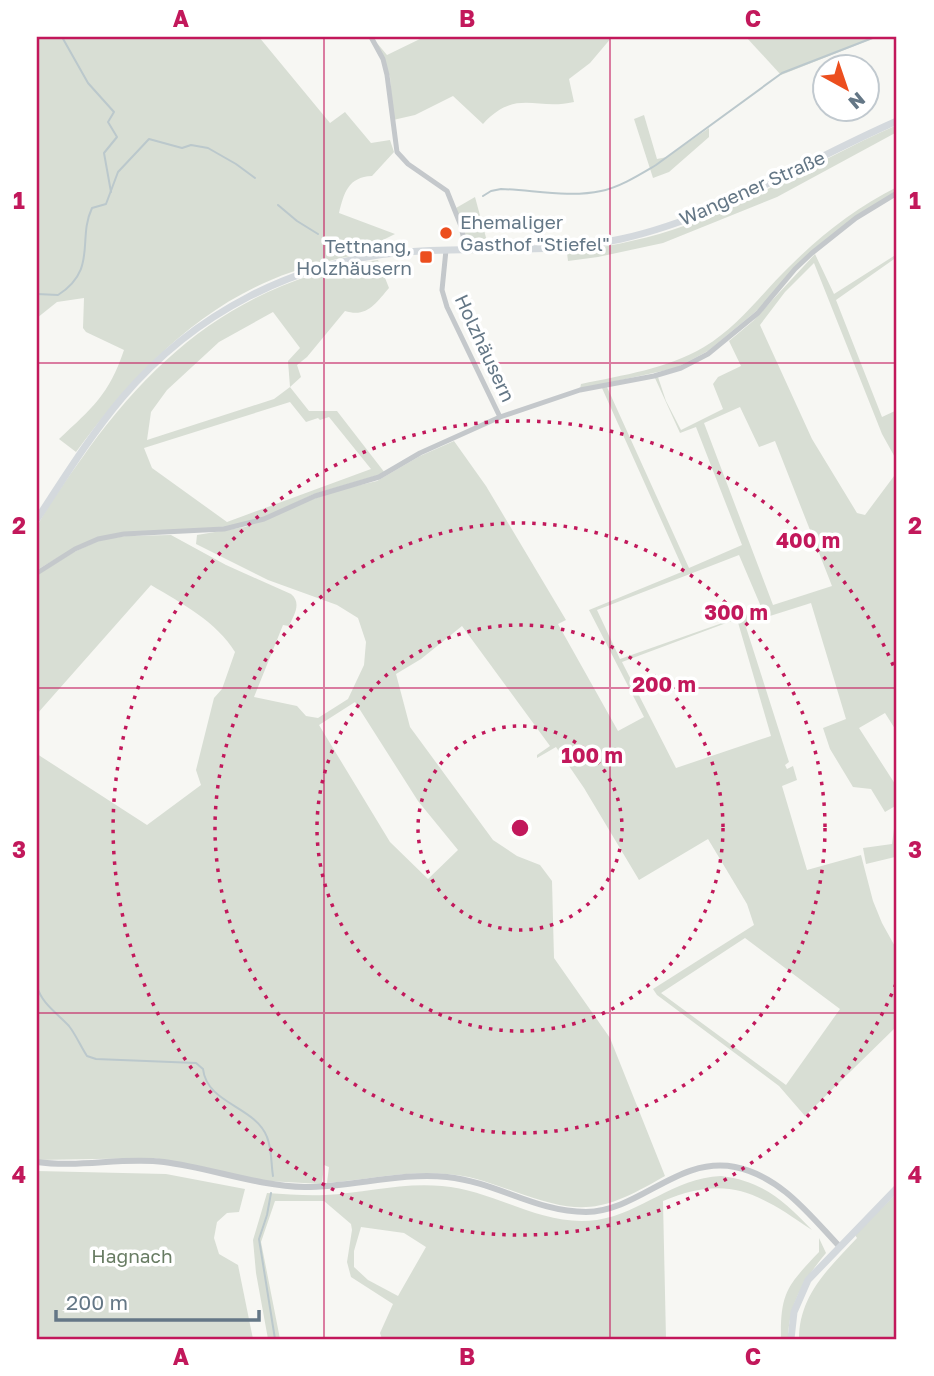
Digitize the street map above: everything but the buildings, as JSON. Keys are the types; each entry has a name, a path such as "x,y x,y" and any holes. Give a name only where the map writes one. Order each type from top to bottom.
{"main road":[{"name":"Wangener Straße","path":"37,519 122,398 168,351 214,316 281,281 333,264 403,252 570,248 624,239 656,230 737,199 897,121"},
{"path":"791,1339 794,1312 802,1289 839,1245 897,1188"}],"street":[{"path":"371,37 383,59 387,75 397,152 403,160 447,191 456,210 466,250"},
{"name":"Holzhäusern","path":"37,573 75,549 105,537 224,529 254,522 314,496 379,477 420,453 500,417 580,390 681,368 708,354 758,313 812,253 856,218 897,193"},
{"name":"Holzhäusern","path":"446,250 442,290 444,297 500,417"},
{"path":"37,1163 147,1161 205,1170 266,1184 303,1187 410,1177 447,1177 489,1186 548,1207 589,1212 619,1205 675,1175 709,1167 735,1167 760,1175 780,1187 839,1245"}],"green space":[{"path":"37,37 259,37 330,123 345,112 371,143 390,140 394,152 372,176 357,179 348,187 339,213 395,234 379,242 380,250 325,262 284,275 241,295 213,312 187,331 139,376 76,452 59,439 106,390 124,350 86,332 83,328 84,298 57,302 37,318"},
{"path":"424,37 612,37 590,63 569,79 574,102 516,104 495,113 483,124 453,96 415,115 393,120 390,77 377,43 387,55"},
{"path":"746,37 877,37 839,52 811,52 811,63 781,75"},
{"path":"644,115 657,159 667,157 709,128 709,137 669,172 653,178 634,119"},
{"path":"897,125 897,132 777,197 663,243 568,261 567,253 646,237 701,219 758,194"},
{"path":"897,187 897,192 820,244 766,303 708,351 676,368 580,389 581,384 675,361 717,339 814,243 868,203"},
{"path":"475,197 488,245 464,245 456,208"},
{"path":"815,254 834,294 897,254 897,257 836,300 882,417 897,410 897,461 882,434 814,263 785,292 760,325 812,439 857,513 865,515 897,472 897,732 885,713 859,728 897,787 897,805 885,812 871,789 853,787 830,749 823,728 846,719 811,603 745,624 789,762 785,765 787,769 793,766 797,780 782,786 807,870 861,855 873,901 897,950 897,1026 805,1116 779,1086 657,995 653,989 754,925 747,904 708,839 639,880 556,747 537,758 537,755 550,746 462,626 421,659 396,674 410,727 493,840 517,856 540,865 552,881 554,958 610,1038 665,1176 607,1204 575,1207 537,1199 470,1178 440,1173 327,1183 329,1167 324,1165 322,1184 267,1181 154,1158 37,1160 37,754 147,825 201,785 196,770 214,698 222,689 235,652 208,622 151,585 37,714 37,575 74,552 100,540 126,536 171,535 226,565 291,594 297,605 295,613 289,626 283,625 254,697 297,706 306,716 318,718 348,699 364,665 366,642 358,618 337,605 268,580 196,544 197,535 245,527 307,501 377,481 420,456 454,441 486,486 566,620 558,624 618,731 644,717 589,610 684,571 602,388 607,387 689,568 742,545 696,427 680,433 655,378 658,377 666,401 681,430 723,409 713,384 718,377 741,366 729,341 753,321","holes":["740,407 759,447 775,441 832,586 773,605 704,423","739,555 762,609 620,659 597,610","737,619 771,736 676,768 622,662","355,702 418,801 458,850 428,879 390,842 319,725","745,938 840,1009 786,1085 661,993"]},
{"path":"378,260 389,288 365,311 345,311 307,357 297,365 301,377 290,387 309,411 337,411 385,473 314,494 265,517 223,528 124,533 79,545 37,570 39,522 89,448 148,378 180,348 250,301 289,283 332,269","holes":["273,312 300,348 288,361 290,387 274,399 147,440 151,412 167,390 219,342","290,402 306,422 329,417 371,469 227,522 152,468 144,448"]},
{"path":"897,828 897,865 895,857 866,864 863,848 892,844 894,829"},
{"name":"Hagnach","path":"37,1171 166,1174 245,1189 239,1212 227,1213 217,1222 214,1238 219,1254 238,1265 253,1339 37,1339"},
{"path":"721,1176 749,1182 782,1201 812,1230 775,1206 742,1192 706,1189 663,1201 666,1339 382,1339 380,1333 393,1304 351,1277 347,1262 351,1224 324,1201 275,1201 261,1242 280,1339 268,1339 253,1240 267,1193 325,1195 398,1187 442,1186 481,1194 557,1219 577,1221 613,1216 704,1178","holes":["361,1227 404,1233 426,1247 398,1296 368,1280 354,1267 354,1251"]},
{"path":"897,1193 897,1339 799,1339 804,1309 818,1283 857,1238 855,1235"},
{"path":"819,1238 826,1253 799,1293 791,1314 788,1339 781,1339 784,1300 793,1282 819,1252"}],"waterway":[{"path":"62,37 88,83 114,112 108,122 117,137 104,153 111,192"},
{"path":"483,196 501,189 576,194 615,187 656,165 782,73 875,37"},
{"path":"37,294 58,295 78,275 92,208 106,204 118,172 149,139 182,148 191,145 208,148 255,178"},
{"path":"278,205 318,234"},
{"path":"37,986 46,1003 72,1030 87,1056 96,1059 196,1063 203,1069 206,1081 213,1090 261,1127 269,1142 273,1176"},
{"path":"271,1193 259,1239 275,1339"}],"place":[{"name":"Ehemaliger Gasthof \"Stiefel\"","path":"446,233"},
{"name":"Tettnang, Holzhäusern","path":"426,257"}]}
